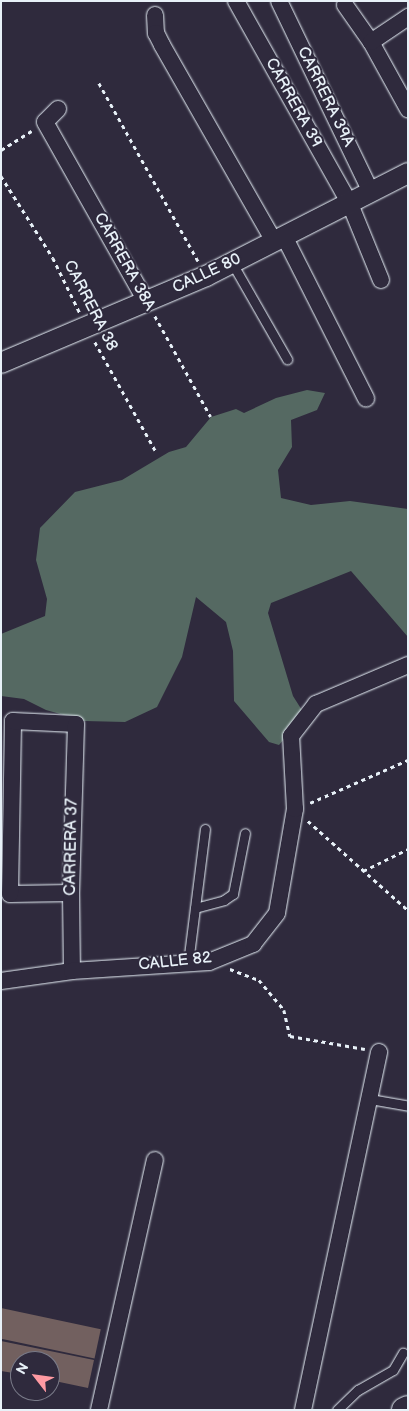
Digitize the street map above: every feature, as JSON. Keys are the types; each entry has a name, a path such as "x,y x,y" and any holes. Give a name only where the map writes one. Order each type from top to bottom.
{"main road":[{"path":"404,1410 408,1408"}],"street":[{"name":"CARRERA 39","path":"236,1 350,204 381,280"},
{"name":"CARRERA 39A","path":"279,1 371,192"},
{"path":"345,5 371,42 408,109"},
{"path":"155,15 156,33 162,45 279,238 366,398"},
{"path":"371,42 408,17"},
{"path":"46,122 58,109"},
{"name":"CARRERA 38A","path":"46,122 146,302"},
{"name":"CALLE 80","path":"1,363 206,276 408,173"},
{"name":"CALLE 82","path":"1,982 72,971 209,962 253,944 277,913 295,809 290,736 304,715 316,704 408,665"},
{"name":"CARRERA 37","path":"70,892 10,894 13,721 76,724 70,892 72,971"},
{"path":"303,1410 379,1052"},
{"path":"99,1410 155,1160"}],"lane":[{"path":"232,263 287,359"},
{"path":"188,963 205,829"},
{"path":"195,908 224,900 233,894 245,832"},
{"path":"370,1099 408,1106"},
{"path":"337,1410 358,1390 393,1370 403,1353"}],"path":[{"path":"99,83 206,276"},
{"path":"1,150 46,122"},
{"name":"CARRERA 38","path":"1,176 53,258 87,328 155,450"},
{"name":"CARRERA 38A","path":"146,302 211,417"},
{"path":"408,760 295,809 408,910"},
{"path":"363,871 408,849"},
{"path":"209,962 259,980 284,1010 290,1036 379,1052"}],"green space":[{"path":"307,390 325,393 317,410 291,420 292,447 278,470 281,498 311,505 350,501 408,509 408,637 351,571 271,603 268,613 293,696 305,715 279,745 269,742 234,701 233,651 226,622 196,597 182,657 157,707 125,722 85,721 46,710 24,699 1,696 1,634 45,616 47,599 36,560 40,528 75,492 122,480 169,452 186,447 211,417 236,409 244,413 276,398"}],"building":[{"path":"1,1308 101,1329 95,1359 60,1351 1,1339"},
{"path":"1,1341 50,1351 10,1351 10,1372 1,1371"},
{"path":"60,1353 94,1360 88,1388 60,1382"}]}
